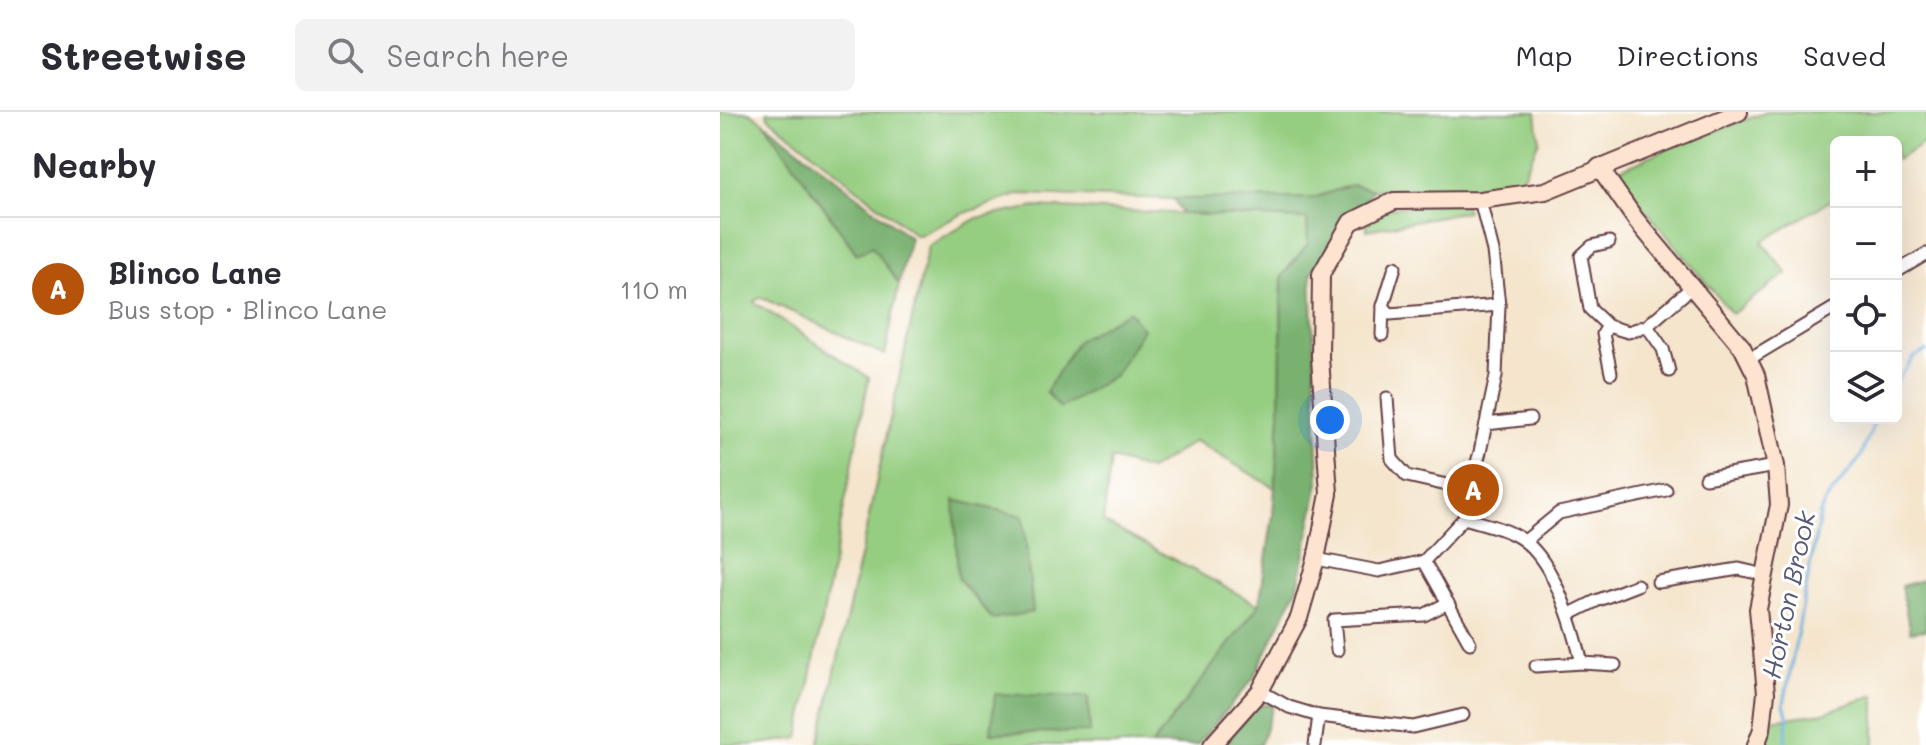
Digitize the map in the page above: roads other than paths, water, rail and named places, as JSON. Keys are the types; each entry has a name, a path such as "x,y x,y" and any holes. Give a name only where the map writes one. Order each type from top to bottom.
{"street":[{"path":"1212,745 1260,691 1299,618 1316,559 1329,494 1320,357 1321,274 1351,222 1394,201 1480,200 1545,191 1739,112"},
{"path":"1599,167 1636,220 1722,321 1749,359 1756,375 1776,466 1779,505 1758,609 1766,693 1762,729 1756,745"},
{"path":"1316,559 1379,571 1424,561 1464,518 1496,376 1499,305 1493,251 1480,200"},
{"path":"1609,242 1592,246 1581,256 1590,309 1608,326 1628,332 1647,326 1691,288"},
{"path":"1902,268 1926,254"},
{"path":"1382,335 1383,306 1395,267"},
{"path":"1383,306 1390,314 1499,305"},
{"path":"1749,359 1830,311"},
{"path":"1608,326 1603,334 1611,373"},
{"path":"1647,326 1663,349 1669,371"},
{"path":"1387,398 1392,459 1407,476 1469,490"},
{"path":"1486,424 1530,419"},
{"path":"1705,478 1776,466"},
{"path":"1525,541 1559,513 1666,490"},
{"path":"1464,518 1508,531 1525,541 1544,566 1570,614 1582,663"},
{"path":"1424,561 1470,643"},
{"path":"1658,582 1739,569 1765,575"},
{"path":"1570,614 1637,585"},
{"path":"1337,650 1334,620 1424,615 1448,603"},
{"path":"1536,666 1582,663 1615,665"},
{"path":"1260,691 1289,707 1319,716 1413,727 1463,715"},
{"path":"1315,745 1319,716"}],"waterway":[{"name":"Horton Brook","path":"1902,374 1914,357 1926,351"},
{"name":"Horton Brook","path":"1785,745 1788,718 1784,704 1820,514 1824,503 1860,458 1874,424"}],"place":[{"name":"Blinco Lane","path":"1473,490"}]}
